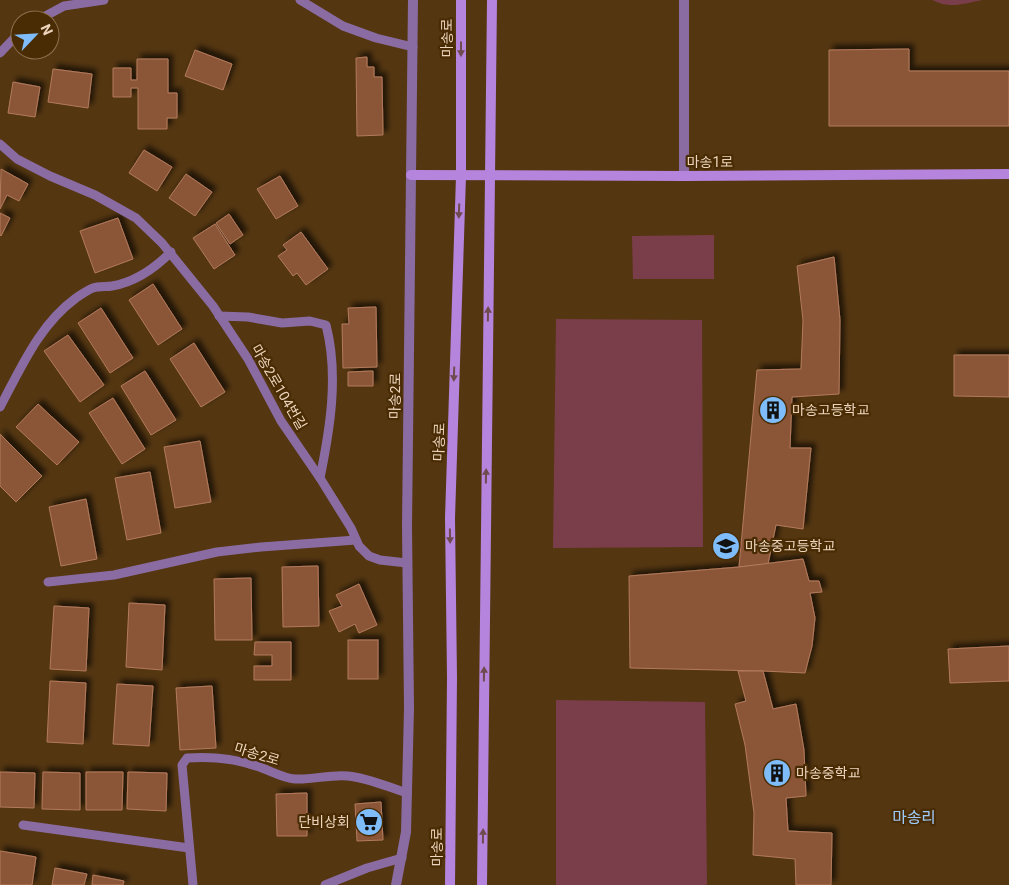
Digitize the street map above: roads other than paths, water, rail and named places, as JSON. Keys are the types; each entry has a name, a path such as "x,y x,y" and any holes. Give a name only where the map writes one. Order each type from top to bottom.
{"street":[{"name":"마송2로","path":"396,885 406,832 407,793 412,0"},
{"name":"마송로","path":"450,885 452,678 450,518 461,176 461,0"},
{"path":"482,885 492,0"},
{"path":"684,0 684,176"},
{"name":"마송1로","path":"411,175 489,177 1009,174"}],"lane":[{"path":"57,10 64,6 104,0"},
{"path":"300,0 343,26 376,38 413,47"},
{"path":"0,53 10,42"},
{"name":"마송2로104번길","path":"0,144 17,159 50,176 96,195 136,218 171,252 219,316 248,359 281,421 320,478 359,546 369,556 380,560 407,563"},
{"path":"0,407 42,332 61,311 79,296 93,288 122,284 137,278 157,266 171,252"},
{"path":"219,316 248,317 282,323 310,321 326,326 331,346 332,391 327,442 320,478"},
{"path":"48,582 114,575 217,552 356,540"},
{"name":"마송2로","path":"193,885 182,766 187,758 225,759 262,768 279,776 296,779 349,776 407,793"},
{"path":"23,825 190,848"},
{"path":"325,885 367,868 402,858"}],"place":[{"name":"마송고등학교","path":"773,410"},
{"name":"마송중고등학교","path":"726,546"},
{"name":"마송중학교","path":"777,773"},
{"name":"단비상회","path":"369,822"}],"district":[{"name":"마송리","path":"914,817"}]}
